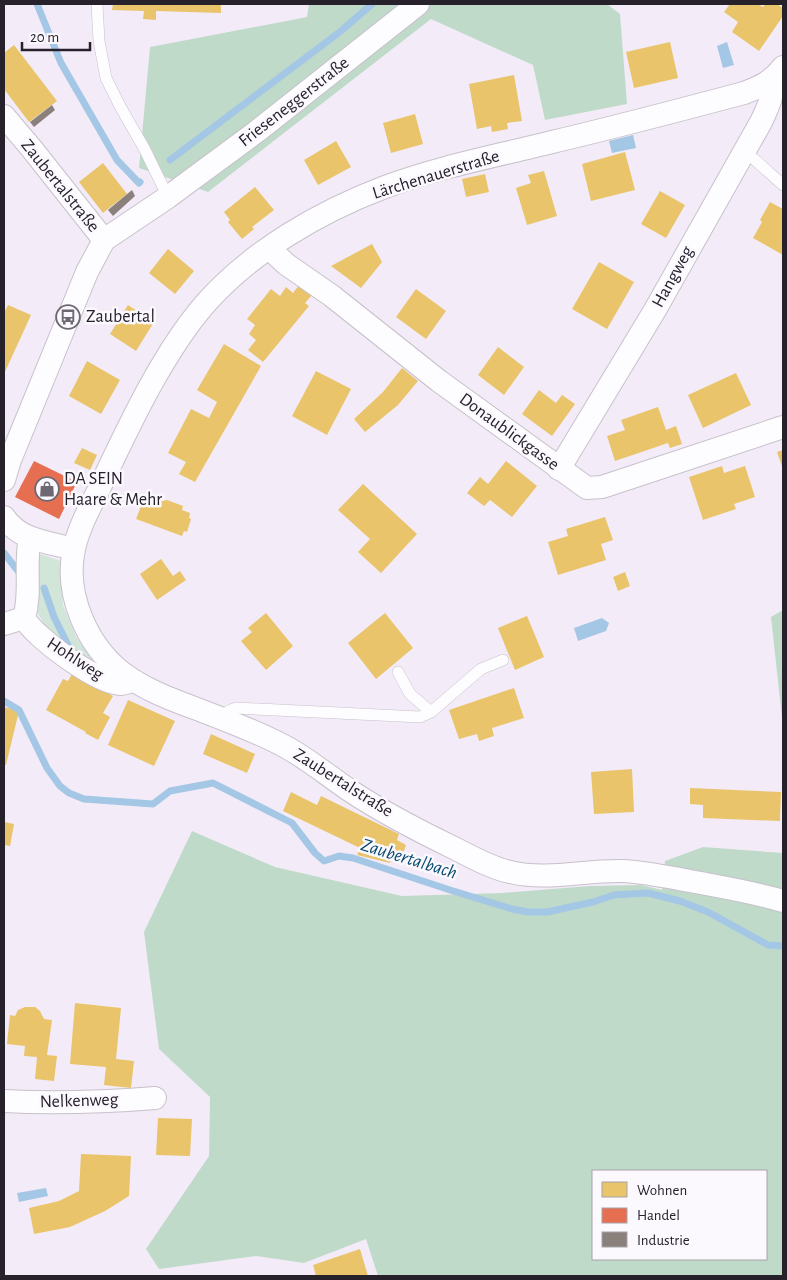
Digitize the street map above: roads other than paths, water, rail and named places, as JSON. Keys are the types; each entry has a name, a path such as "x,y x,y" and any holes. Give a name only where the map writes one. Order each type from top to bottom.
{"street":[{"name":"Frieseneggerstraße","path":"104,240 168,197 256,132 418,4"},
{"name":"Hangweg","path":"560,469 655,310 745,151 770,103 778,73"},
{"name":"Lärchenauerstraße","path":"74,549 91,505 119,447 183,333 221,288 244,266 269,248 352,201 414,178 735,95 762,86 778,73"},
{"name":"Zaubertalstraße","path":"4,116 104,240 86,272 10,460 4,480"},
{"name":"Donaublickgasse","path":"269,248 286,264 332,296 440,381 580,485 587,488 596,489 783,427"},
{"path":"4,517 14,530 30,538 74,549"},
{"name":"Hohlweg","path":"30,538 27,553 28,597 9,622 32,628 48,643 82,667 116,683 124,684 133,680"},
{"name":"Zaubertalstraße","path":"74,549 72,566 73,585 83,621 102,653 115,667 133,680 161,695 223,719 288,748 352,792 452,847 504,871 527,875 602,871 636,872 741,891 783,901"},
{"name":"Nelkenweg","path":"4,1101 42,1104 91,1103 155,1098"}],"lane":[{"path":"97,4 99,41 106,78 168,197"},
{"path":"745,151 783,185"},
{"path":"223,719 225,714 231,709 236,708 339,712 413,718 424,716 481,669 503,660"},
{"path":"398,672 410,694 431,712"}],"water":[{"path":"727,42 734,65 723,68 717,46"},
{"path":"633,135 636,148 612,153 609,141"},
{"path":"602,618 609,623 606,631 578,641 574,628"},
{"path":"46,1188 48,1196 19,1202 17,1193"}],"waterway":[{"path":"37,4 61,63 117,160 140,182"},
{"path":"170,160 341,31 372,4"},
{"path":"4,553 18,571"},
{"path":"44,588 54,617 69,647"},
{"name":"Zaubertalbach","path":"4,701 19,710 47,768 60,786 69,793 84,799 153,804 170,791 213,783 292,823 315,853 324,861 339,856 353,858 450,890 528,912 547,912 593,902 614,895 648,893 680,901 708,912 768,945 783,946"}],"place":[{"name":"Zaubertal","path":"68,317"},
{"name":"DA SEIN Haare & Mehr","path":"47,489"}]}
